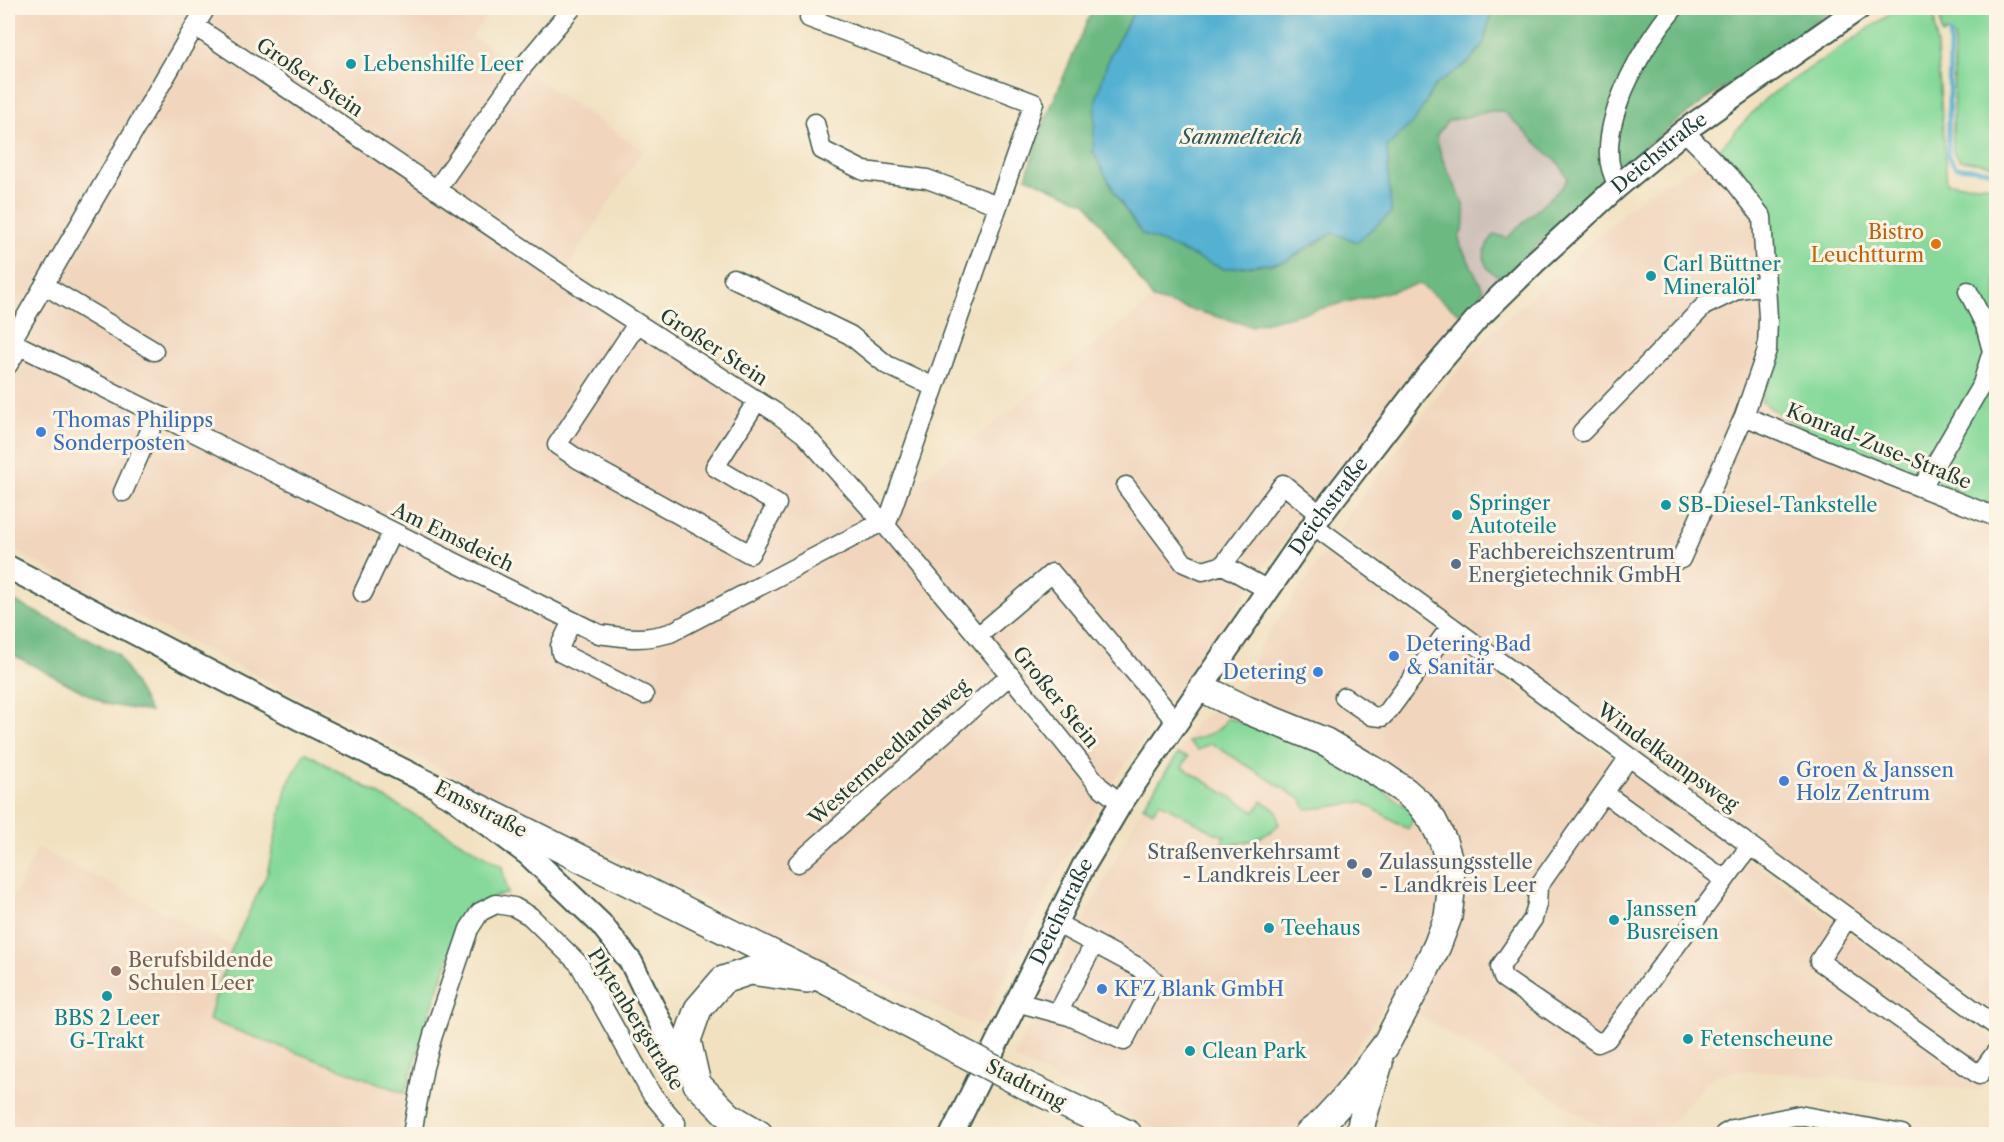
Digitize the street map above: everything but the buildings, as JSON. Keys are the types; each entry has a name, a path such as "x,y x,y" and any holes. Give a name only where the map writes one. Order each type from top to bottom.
{"highway":[{"path":"1202,688 1247,710 1326,742 1405,791 1421,805 1433,821 1443,841 1450,864 1451,891 1448,917 1424,973 1385,1046 1344,1099 1321,1124 1308,1134"},
{"name":"Emsstraße","path":"443,790 829,982 956,1049"},
{"path":"759,1134 729,1116 697,1084 687,1040 699,1009 723,980 750,971 829,982"},
{"path":"1360,1134 1369,1094 1385,1046"},
{"name":"Stadtring","path":"956,1049 1128,1134"}],"main road":[{"name":"Deichstraße","path":"952,1134 1083,867 1121,802 1317,520 1426,378 1476,320 1618,186 1684,131 1859,8"},
{"name":"Emsstraße","path":"8,567 300,719 443,790"},
{"path":"443,790 529,855 601,924 631,962 670,1042 697,1084"}],"street":[{"path":"8,365 12,343 44,285 206,8"},
{"path":"436,190 521,69 572,8"},
{"path":"1618,186 1611,171 1609,155 1616,112 1641,53 1674,8"},
{"path":"809,18 1034,104 884,524"},
{"name":"Großer Stein","path":"195,26 436,190 804,434 884,524 978,636 1099,786 1121,802"},
{"path":"815,123 822,150 864,171 927,179 998,205"},
{"path":"1681,559 1744,416 1767,350 1768,318 1762,217 1732,180 1684,131"},
{"path":"733,278 850,335 886,365 934,387"},
{"path":"44,285 154,351"},
{"path":"1582,432 1704,306 1738,289 1766,285"},
{"path":"1922,487 1982,384 1992,351 1985,325 1968,291"},
{"path":"637,324 557,445 578,459 750,554 777,504 715,466 757,401"},
{"name":"Am Emsdeich","path":"12,343 216,442 599,634 631,640 650,639 670,633 884,524"},
{"path":"123,492 158,415"},
{"name":"Konrad-Zuse-Straße","path":"1744,416 1996,517"},
{"name":"Windelkampsweg","path":"1223,566 1283,484 1317,520 1451,626 1996,1026"},
{"path":"1126,486 1184,563 1203,571 1223,566 1268,590"},
{"path":"363,593 392,532"},
{"path":"978,636 1052,573 1177,723"},
{"path":"572,621 560,646 561,653 644,695"},
{"path":"1344,697 1372,716 1382,717 1451,626"},
{"name":"Westermeedlandsweg","path":"798,863 1010,675"},
{"path":"1629,757 1538,887 1533,919 1500,967 1503,978 1598,1043 1607,1039 1750,846"},
{"path":"1604,793 1725,880"},
{"name":"Plytenbergstraße","path":"412,1134 424,1067 469,929 480,912 496,904 514,907 530,916 579,964 673,1129"},
{"path":"1848,917 1819,961 1979,1075 1996,1052"},
{"path":"1016,1002 1069,1016 1124,1041 1155,981 1137,967 1056,923"},
{"path":"1058,1013 1094,944"},
{"path":"1724,1134 1733,1129 1799,1115 1902,1134"}],"shaded area":[{"path":"8,8 492,8 472,36 643,150 566,270 808,429 880,512 1153,299 1251,326 1419,284 1467,319 1370,432 1292,530 1117,776 1055,876 980,1028 904,991 848,971 647,873 87,590 8,547"},
{"path":"1491,111 1503,111 1560,165 1568,178 1563,186 1507,238 1503,278 1476,309 1483,289 1461,246 1459,237 1465,227 1466,218 1461,196 1445,165 1436,136 1448,121"},
{"path":"1712,157 1996,510 1996,1016 1336,532 1436,397 1489,335 1645,194"},
{"path":"1327,550 1996,1041 1996,1067 1980,1090 1734,1071 1714,1075 1660,1134 1612,1134 1389,998 1317,1109 1295,1128 1283,1134 1168,1134 1013,1058 1139,813 1196,723 1248,682 1257,650"},
{"name":"Berufsbildende Schulen Leer","path":"38,848 233,946 215,997 297,1054 405,1093 398,1134 8,1134 8,908"}],"green space":[{"path":"1093,8 1136,8 1109,57 1093,152 1119,200 1142,234 1224,269 1284,262 1333,233 1391,213 1386,147 1416,119 1435,85 1469,62 1484,43 1492,8 1836,8 1677,121 1606,180 1503,278 1495,275 1486,265 1484,253 1490,240 1495,234 1507,238 1563,186 1568,178 1560,165 1503,111 1491,111 1448,121 1436,136 1443,160 1465,210 1463,228 1459,237 1461,246 1483,289 1476,309 1467,319 1419,284 1251,326 1153,299 1087,203 1026,177 1043,125"},
{"path":"1899,8 1934,8 1947,183 1996,186 1996,510 1811,435 1762,402 1770,328 1765,218 1712,157 1766,98"},
{"path":"1939,8 1996,8 1996,165 1959,160 1953,152 1954,37 1947,32 1942,35"},
{"path":"8,598 118,654 150,712 106,704 8,652"},
{"path":"1227,718 1271,730 1336,757 1416,814 1408,829 1362,802 1306,809 1302,800 1211,743 1198,750 1188,742 1220,728"},
{"path":"305,752 502,867 508,894 496,896 460,928 405,1093 209,1020 233,946 267,874 287,786"},
{"path":"1178,754 1188,757 1182,767 1255,812 1262,801 1277,811 1279,824 1260,837 1220,846 1225,836 1215,833 1159,802 1153,812 1143,806"}],"water":[{"name":"Sammelteich","path":"1136,8 1492,8 1484,43 1469,62 1435,85 1416,119 1387,147 1391,213 1357,242 1333,233 1284,262 1224,269 1142,234 1119,200 1093,152 1096,100 1109,57"}],"waterway":[{"path":"1950,34 1948,156 1955,167 1996,171"}],"place":[{"name":"Lebenshilfe Leer","path":"351,64"},
{"name":"Bistro Leuchtturm","path":"1936,244"},
{"name":"Carl Büttner Mineralöl","path":"1651,276"},
{"name":"Thomas Philipps Sonderposten","path":"41,432"},
{"name":"SB-Diesel-Tankstelle","path":"1666,505"},
{"name":"Springer Autoteile","path":"1457,515"},
{"name":"Fachbereichszentrum Energietechnik GmbH","path":"1456,564"},
{"name":"Detering Bad & Sanitär","path":"1394,656"},
{"name":"Detering","path":"1318,672"},
{"name":"Groen & Janssen Holz Zentrum","path":"1784,781"},
{"name":"Straßenverkehrsamt - Landkreis Leer","path":"1352,864"},
{"name":"Zulassungsstelle - Landkreis Leer","path":"1367,873"},
{"name":"Janssen Busreisen","path":"1614,920"},
{"name":"Teehaus","path":"1269,928"},
{"name":"Berufsbildende Schulen Leer","path":"116,971"},
{"name":"KFZ Blank GmbH","path":"1102,989"},
{"name":"BBS 2 Leer G-Trakt","path":"107,996"},
{"name":"Fetenscheune","path":"1688,1039"},
{"name":"Clean Park","path":"1190,1051"}]}
